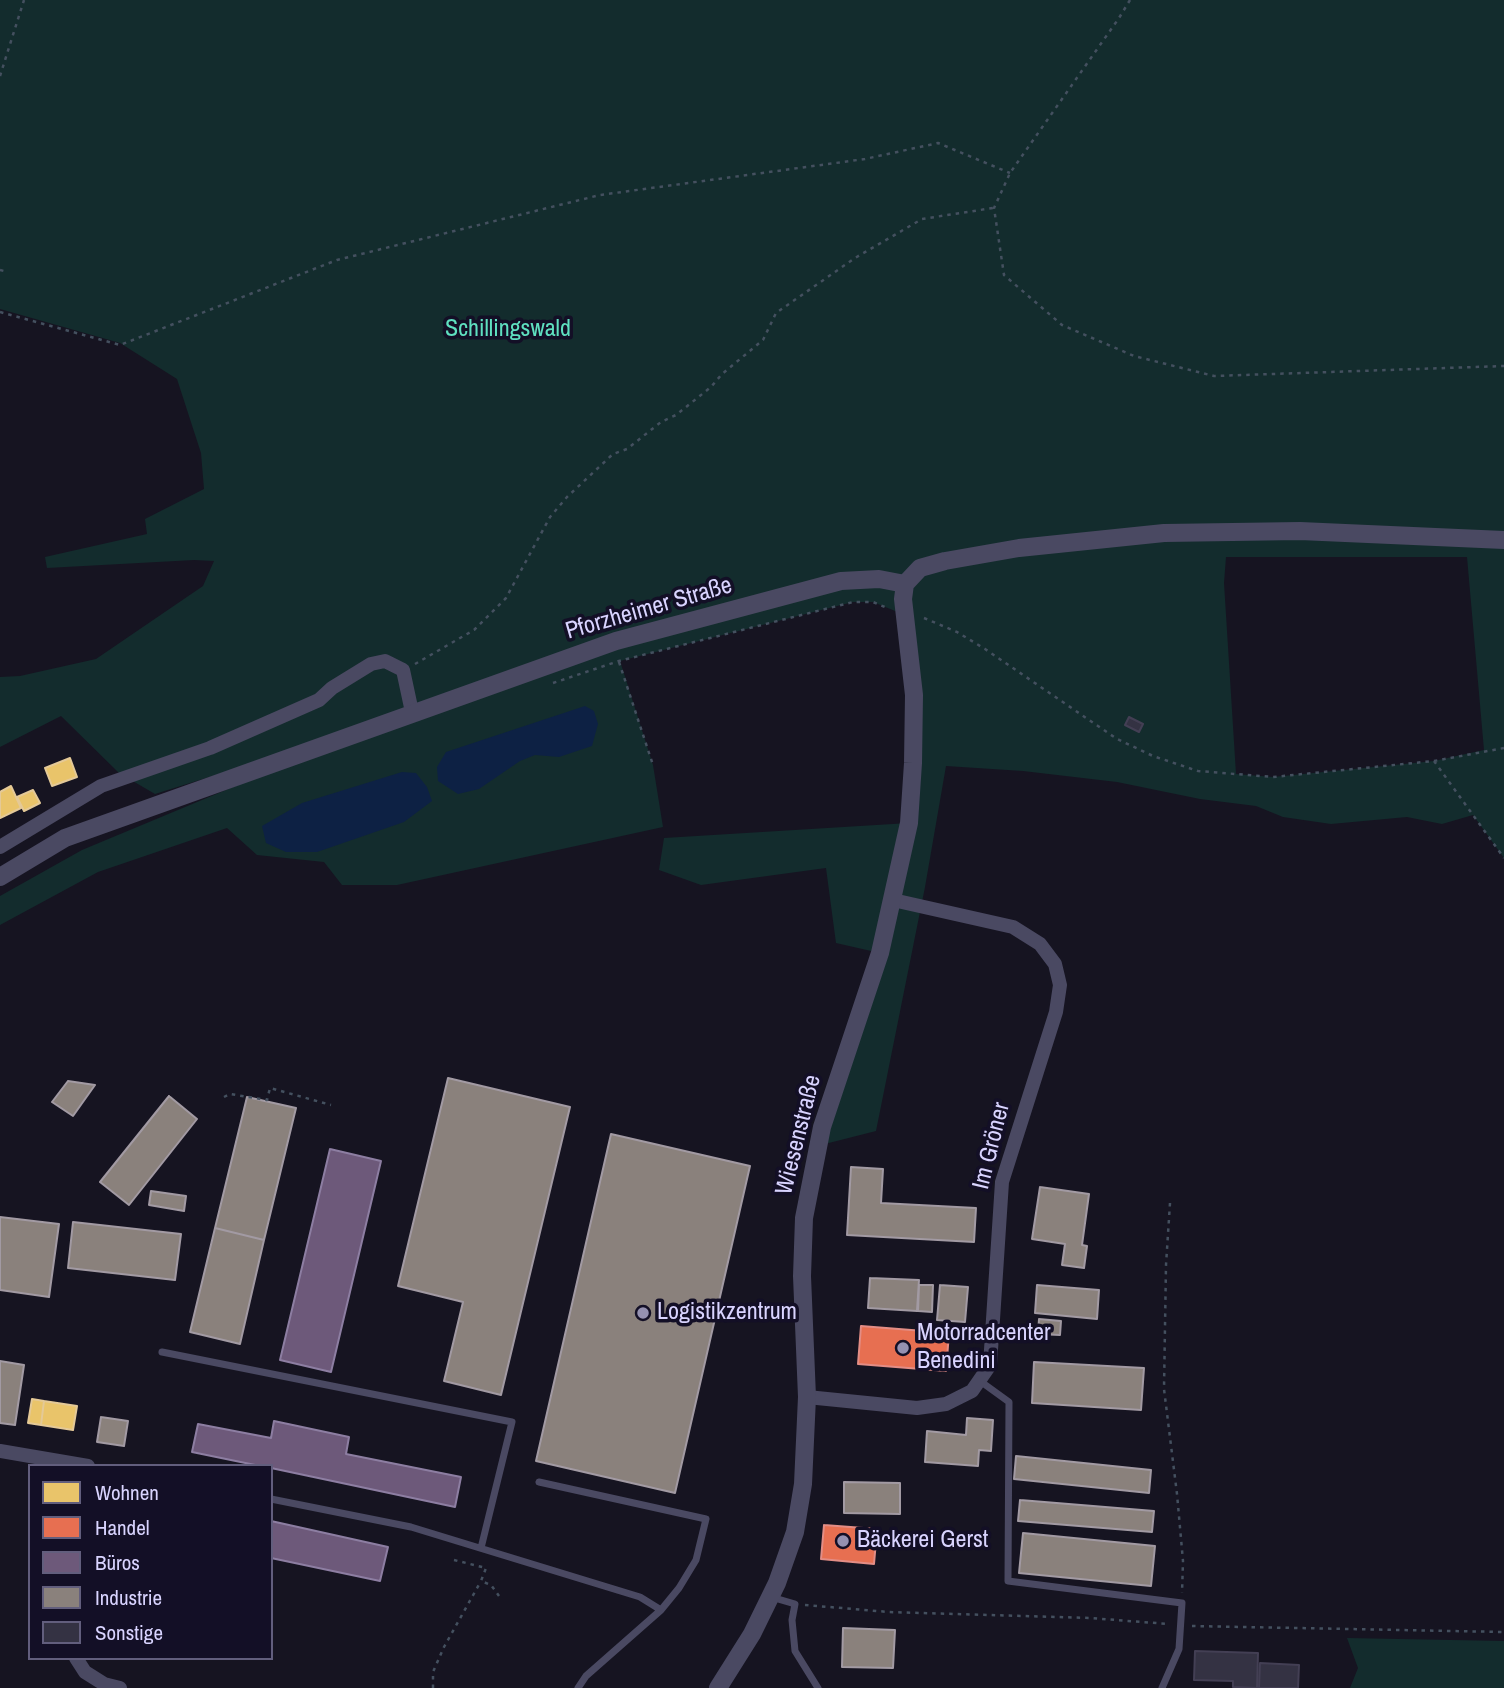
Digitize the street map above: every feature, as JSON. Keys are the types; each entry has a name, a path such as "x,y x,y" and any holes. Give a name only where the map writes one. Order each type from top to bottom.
{"street":[{"path":"905,584 920,568 945,561 1019,548 1164,533 1300,531 1504,540"},
{"name":"Pforzheimer Straße","path":"0,877 65,838 616,641 841,581 879,579 905,584"},
{"name":"Wiesenstraße","path":"718,1688 752,1634 771,1597 795,1532 803,1484 807,1397 802,1276 804,1218 822,1127 880,953 909,823 914,762 914,695 903,598 905,584"},
{"path":"0,847 101,786 210,748 319,700 332,688 371,664 385,661 403,670 412,712"},
{"name":"Im Gröner","path":"893,900 1013,927 1040,944 1055,964 1060,985 1056,1012 1002,1182 990,1365 979,1380"},
{"path":"807,1397 917,1408 946,1404 972,1391 979,1380"},
{"path":"0,1451 76,1464"},
{"path":"77,1660 85,1672 104,1684 120,1688"}],"lane":[{"path":"162,1352 512,1422 481,1548"},
{"path":"979,1380 1009,1402 1008,1581 1182,1603 1179,1649 1162,1688"},
{"path":"539,1482 706,1519 696,1560 680,1588 661,1610 586,1676 578,1688"},
{"path":"273,1499 411,1527 640,1597 661,1610"},
{"path":"771,1597 795,1604 792,1620 795,1651 818,1688"}],"path":[{"path":"0,76 24,0"},
{"path":"1130,0 1010,173 994,208 1003,275 1062,325 1135,356 1214,376 1504,366"},
{"path":"0,312 120,345 337,260 600,195 865,159 938,143 1010,173"},
{"path":"403,670 474,630 506,598 551,517 567,497 613,454 626,449 661,422 677,415 711,387 722,374 762,340 776,313 855,258 922,219 994,208"},
{"path":"542,687 619,661 853,602 873,602 905,615 928,619 957,632 1117,739 1153,756 1198,771 1273,777 1434,761 1504,748"},
{"path":"616,641 619,661 653,765"},
{"path":"1434,761 1504,858"},
{"path":"224,1097 230,1094 267,1100 270,1088 331,1105"},
{"path":"1170,1203 1164,1389 1183,1561 1182,1603"},
{"path":"433,1688 433,1672 444,1647 486,1568 454,1560"},
{"path":"481,1581 491,1585 499,1596"},
{"path":"795,1604 889,1612 1090,1618 1182,1626 1504,1632"}],"green space":[{"name":"Schillingswald","path":"0,0 1504,0 1504,858 1473,815 1442,824 1407,817 1331,824 1283,817 1256,806 1200,799 1117,782 1023,771 946,766 925,887 876,1131 817,1146 880,953 836,943 826,868 701,885 659,870 664,838 909,823 905,615 873,602 853,602 620,661 653,765 663,827 397,885 342,885 324,862 257,855 227,828 98,872 0,925 0,896 82,850 401,717 155,794 119,773 61,716 0,747 0,677 20,676 96,659 203,586 214,561 47,568 45,557 147,534 145,519 204,489 201,453 177,379 120,343 0,309","holes":["1226,557 1467,557 1484,750 1434,761 1273,777 1236,774 1224,583"]},
{"path":"1347,1638 1504,1641 1504,1688 1350,1688 1358,1668"}],"water":[{"path":"585,706 594,711 598,724 592,746 559,757 535,755 520,761 479,789 458,794 438,781 437,767 446,752"},
{"path":"402,772 416,773 427,787 432,801 404,822 317,852 286,852 266,843 262,826 302,803"}],"building: Wohnen":[{"path":"70,758 77,777 52,786 45,768"},
{"path":"11,786 21,808 0,818 0,792"},
{"path":"33,790 40,803 24,811 17,797"},
{"path":"32,1399 44,1401 41,1425 28,1423"},
{"path":"44,1401 77,1406 73,1430 41,1425"}],"building: Handel":[{"name":"Motorradcenter Benedini","path":"861,1326 949,1333 946,1371 858,1364"},
{"path":"824,1525 877,1529 874,1564 821,1559"}],"building: Büros":[{"path":"330,1149 381,1161 331,1372 280,1360"},
{"path":"274,1421 349,1437 346,1454 461,1477 455,1507 273,1468 273,1464 250,1464 192,1452 198,1424 271,1438"},
{"path":"273,1521 388,1547 380,1581 273,1558"}],"building: Industrie":[{"path":"448,1078 570,1107 501,1395 444,1381 463,1302 398,1286"},
{"path":"68,1081 95,1085 73,1116 52,1102"},
{"path":"169,1096 197,1119 129,1205 100,1182"},
{"path":"247,1097 296,1108 264,1240 215,1228"},
{"name":"Logistikzentrum","path":"611,1134 750,1166 675,1493 536,1461"},
{"path":"851,1167 883,1169 881,1203 976,1208 974,1242 847,1235"},
{"path":"1040,1187 1089,1194 1082,1245 1087,1246 1084,1268 1062,1265 1065,1244 1032,1239"},
{"path":"151,1191 186,1196 184,1211 149,1205"},
{"path":"0,1217 59,1224 49,1297 0,1290"},
{"path":"73,1222 181,1234 175,1280 68,1268"},
{"path":"215,1228 264,1240 240,1344 190,1332"},
{"path":"870,1278 919,1280 917,1311 868,1308"},
{"path":"919,1285 933,1285 932,1312 918,1311"},
{"path":"940,1285 968,1287 965,1322 937,1320"},
{"path":"1037,1285 1099,1290 1097,1319 1035,1313"},
{"path":"1039,1319 1061,1321 1060,1335 1038,1334"},
{"path":"0,1361 24,1365 15,1425 0,1423"},
{"path":"1034,1362 1144,1368 1141,1410 1032,1403"},
{"path":"101,1417 128,1421 124,1446 97,1442"},
{"path":"967,1418 993,1420 991,1451 979,1450 978,1466 925,1462 927,1431 966,1435"},
{"path":"1016,1456 1151,1470 1149,1493 1014,1479"},
{"path":"844,1482 900,1483 900,1514 844,1513"},
{"path":"1020,1500 1154,1511 1152,1532 1018,1521"},
{"path":"1023,1533 1155,1546 1151,1586 1019,1573"},
{"path":"843,1628 895,1630 893,1668 842,1667"}],"building: Sonstige":[{"path":"1129,717 1143,724 1139,732 1125,725"},
{"path":"1195,1651 1258,1653 1257,1688 1233,1687 1233,1681 1194,1680"},
{"path":"1260,1663 1299,1665 1298,1688 1259,1688"}],"place":[{"name":"Logistikzentrum","path":"643,1313"},
{"name":"Motorradcenter Benedini","path":"903,1348"},
{"name":"Bäckerei Gerst","path":"843,1541"}]}
